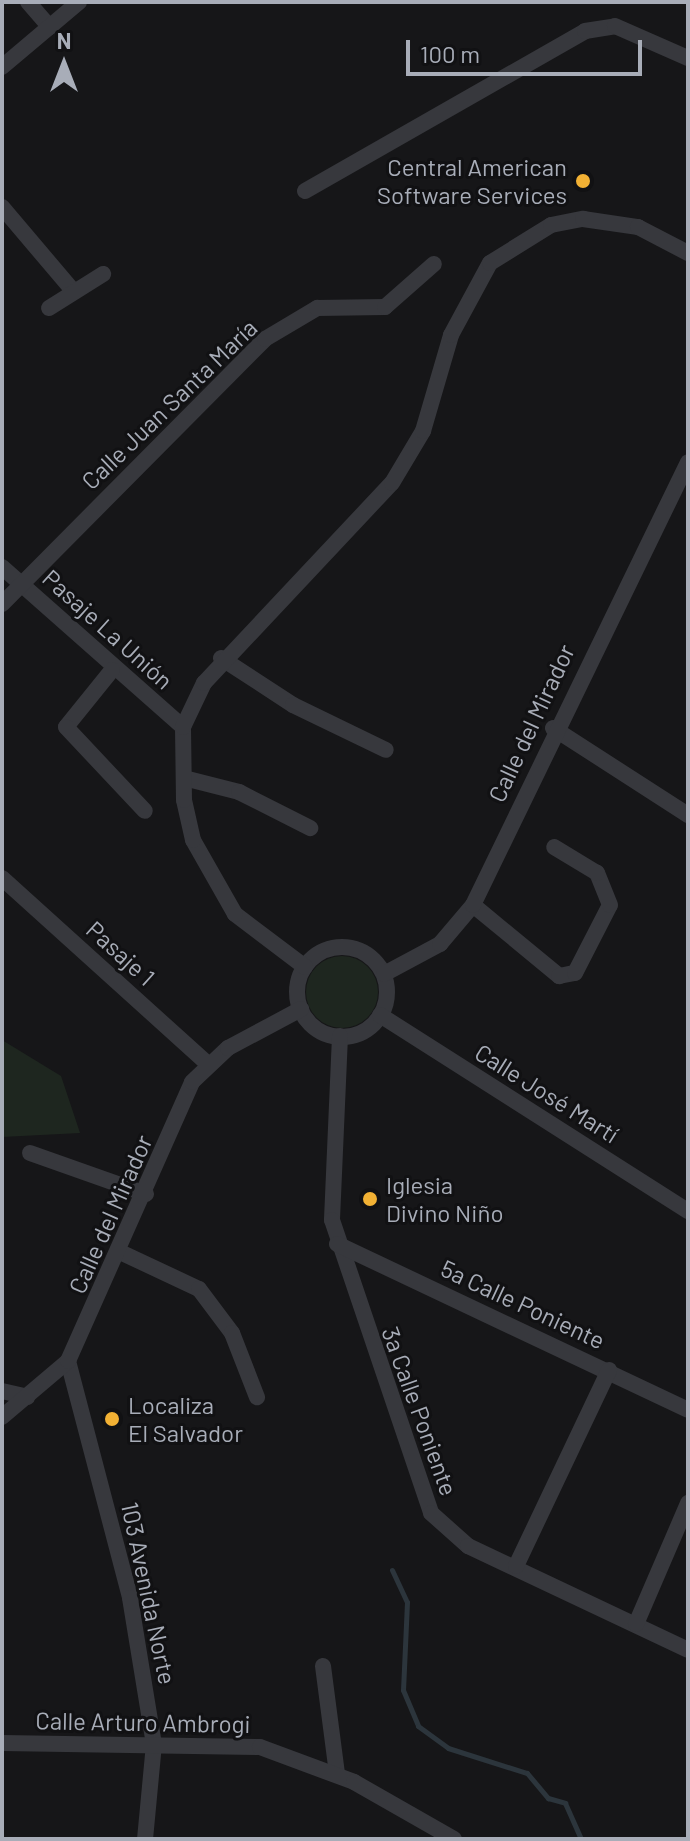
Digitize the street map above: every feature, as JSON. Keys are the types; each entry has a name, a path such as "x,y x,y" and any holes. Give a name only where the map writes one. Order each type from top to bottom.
{"street":[{"path":"28,2 50,27"},
{"path":"2,67 79,2"},
{"path":"305,191 585,31 615,26 688,58"},
{"path":"2,207 74,292"},
{"path":"305,967 245,925 215,886 189,827 183,727 221,658 354,531 392,483 423,431 451,335 477,281 500,255 551,225 595,219 638,227 688,253"},
{"name":"Calle Juan Santa María","path":"2,604 265,339 317,308 385,307 434,264"},
{"path":"49,308 103,274"},
{"name":"Calle del Mirador","path":"384,974 440,944 473,905 553,728 688,462"},
{"name":"Pasaje La Unión","path":"2,567 112,670 183,727"},
{"path":"221,658 293,705 386,750"},
{"path":"112,670 66,727 145,811"},
{"path":"553,728 688,815"},
{"path":"184,778 239,792 310,828"},
{"path":"473,905 559,976 575,973 610,905 597,873 554,847"},
{"name":"Pasaje 1","path":"2,878 207,1063"},
{"path":"340,947 366,954 384,974 380,1015 363,1031 340,1036 316,1028 301,1009 305,967 340,947"},
{"path":"207,1063 301,1009"},
{"name":"Calle José Martí","path":"380,1015 688,1211"},
{"name":"3a Calle Poniente","path":"340,1036 331,1191 337,1244 431,1513 468,1546 516,1566 688,1650"},
{"name":"Calle del Mirador","path":"2,1417 68,1361 207,1063"},
{"path":"30,1153 146,1194"},
{"name":"5a Calle Poniente","path":"337,1244 688,1410"},
{"path":"120,1252 199,1289 232,1333 257,1397"},
{"name":"103 Avenida Norte","path":"68,1361 130,1598 154,1744 145,1839"},
{"path":"516,1566 609,1370"},
{"path":"2,1391 27,1397"},
{"path":"636,1624 688,1503"},
{"path":"323,1666 337,1774"},
{"name":"Calle Arturo Ambrogi","path":"2,1743 260,1747 337,1774 454,1839"}],"shaded area":[{"path":"342,956 362,962 372,972 378,992 372,1012 362,1022 342,1028 322,1022 312,1012 306,992 312,972 322,962"},
{"path":"2,1040 61,1076 80,1133 2,1137"}],"waterway":[{"path":"392,1570 407,1602 403,1690 418,1726 448,1748 527,1773 548,1798 565,1803 581,1839"}],"place":[{"name":"Central American Software Services","path":"583,181"},
{"name":"Iglesia Divino Niño","path":"370,1199"},
{"name":"Localiza El Salvador","path":"112,1419"}]}
